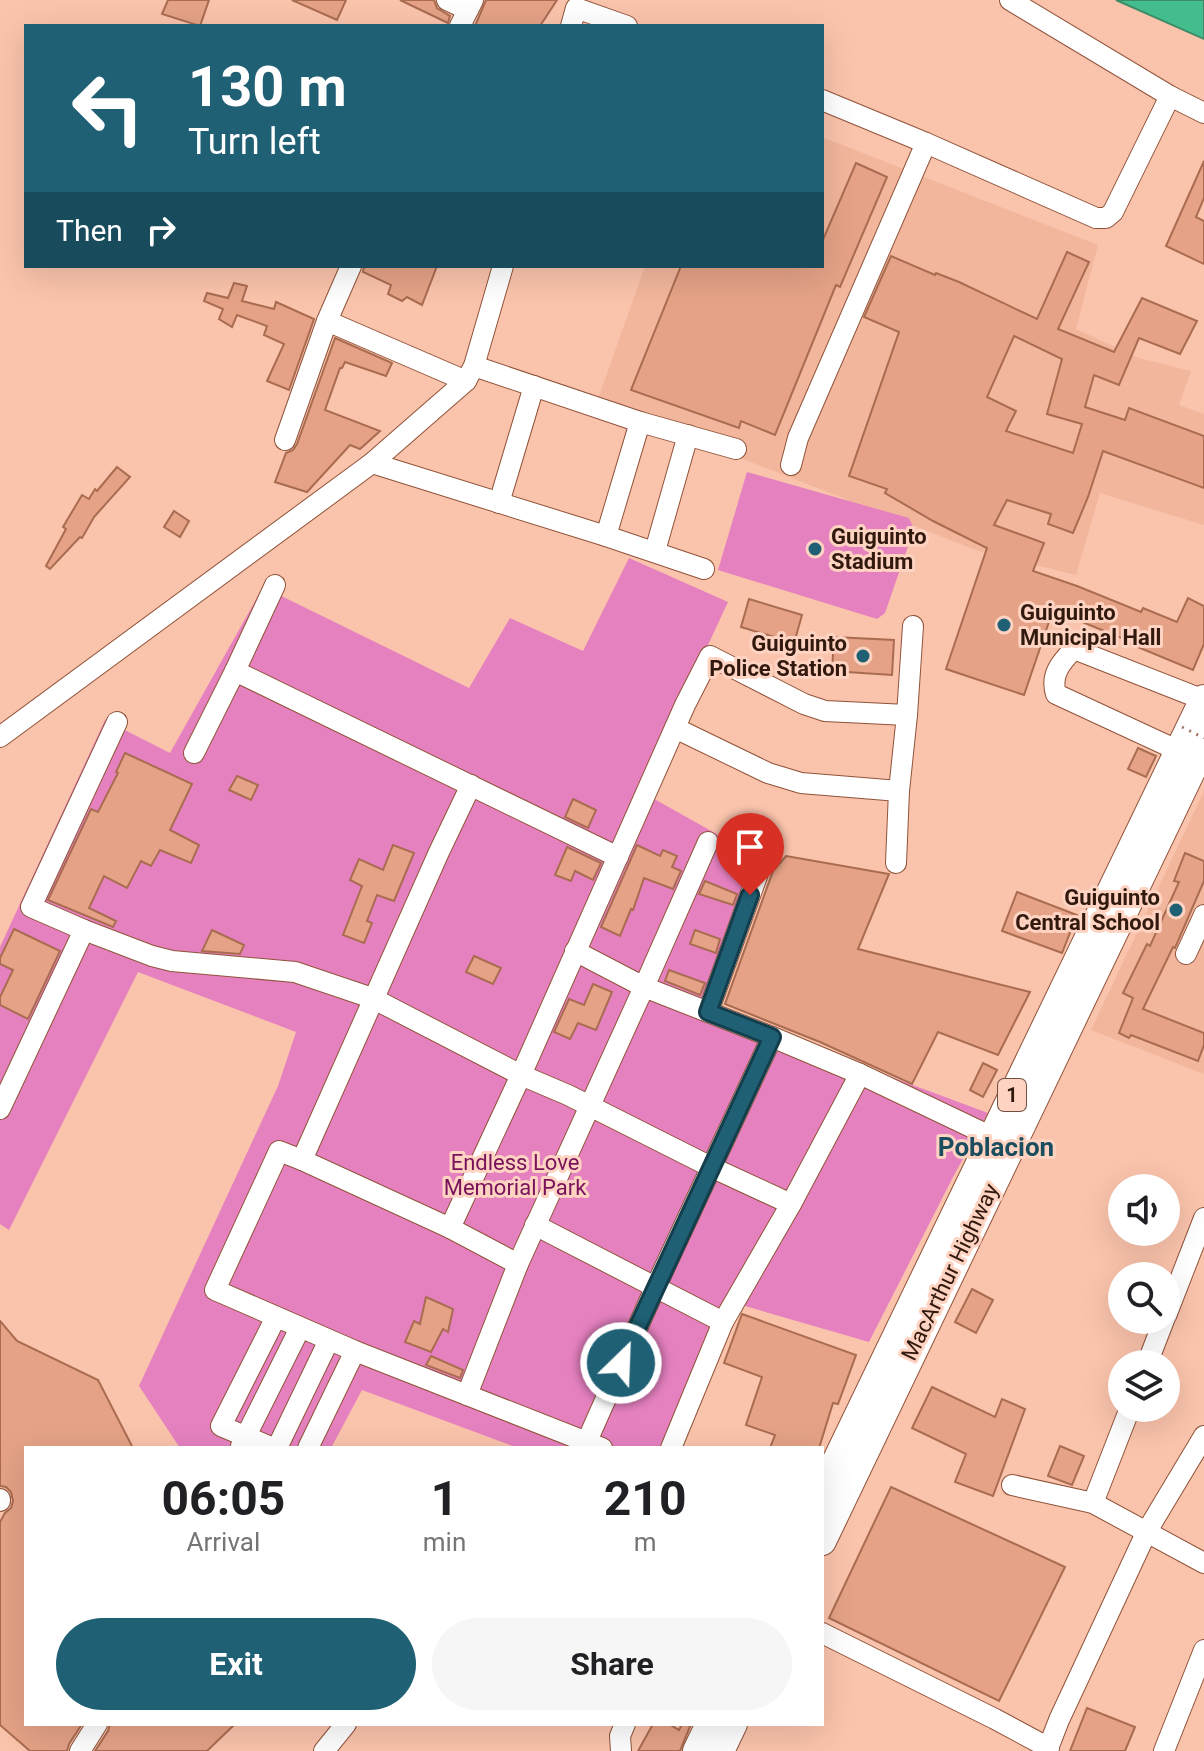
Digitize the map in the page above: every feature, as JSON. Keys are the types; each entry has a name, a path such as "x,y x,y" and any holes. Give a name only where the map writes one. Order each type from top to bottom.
{"highway":[{"name":"MacArthur Highway","path":"824,1537 1194,751 1204,700"},
{"name":"MacArthur Highway","path":"824,1487 992,1137 1194,751"},
{"path":"697,1751 709,1726"},
{"path":"720,1751 732,1726"}],"street":[{"path":"447,0 467,12"},
{"path":"1010,0 1170,96 1204,113"},
{"path":"572,24 576,8 621,24"},
{"path":"824,101 1096,218 1106,218 1113,212 1170,96"},
{"path":"791,465 804,424 926,143"},
{"path":"285,440 327,321 350,268"},
{"path":"0,737 372,463 470,373 502,268"},
{"path":"327,321 470,373 534,386 640,422 736,449"},
{"path":"499,503 534,386"},
{"path":"606,536 640,422"},
{"path":"655,551 688,435"},
{"path":"372,463 704,569"},
{"path":"194,753 275,585"},
{"path":"896,863 913,626"},
{"path":"1194,751 1056,694 1053,684 1057,670 1074,649 1204,700"},
{"path":"450,1228 710,656 804,704 825,711 907,715"},
{"path":"235,671 618,857"},
{"path":"117,722 31,907 152,956 172,961 295,972 372,998 521,1075 791,1204"},
{"path":"675,728 768,773 801,783 899,791"},
{"path":"302,1160 372,998 471,785"},
{"path":"467,1395 518,1264 708,842"},
{"path":"708,1012 761,865"},
{"path":"1186,954 1204,915"},
{"path":"0,1109 84,930"},
{"path":"575,951 644,987 860,1074 992,1137"},
{"path":"518,1264 450,1228 279,1151 215,1290 355,1351 594,1444 656,1286 772,1037"},
{"path":"672,1446 723,1322 791,1204 860,1074"},
{"path":"1180,1280 1204,1218"},
{"path":"535,1225 723,1322"},
{"path":"264,1446 243,1442 221,1426 276,1317"},
{"path":"243,1442 300,1328"},
{"path":"276,1446 329,1340"},
{"path":"309,1446 355,1351"},
{"path":"1093,1503 1125,1422"},
{"path":"824,1634 995,1719 1048,1749 1147,1531 1204,1436"},
{"path":"1012,1485 1093,1503 1204,1563"},
{"path":"1164,1751 1204,1650"},
{"path":"80,1751 96,1726"},
{"path":"324,1751 344,1726"},
{"path":"621,1751 620,1736 624,1726"}],"shaded area":[{"path":"1116,0 1204,0 1204,39"},
{"path":"824,138 1098,245 1076,329 1139,358 1191,371 1179,405 1204,414 1204,525 1100,493 1076,575 976,550 597,402 644,268 824,268"},
{"name":"Guiguinto Central School","path":"1204,791 1204,1074 1091,1030"}],"green space":[{"name":"Guiguinto Stadium","path":"747,472 909,518 914,529 885,613 877,619 718,570"},
{"name":"Endless Love Memorial Park","path":"629,558 728,602 640,791 765,861 708,1009 988,1113 869,1342 738,1304 677,1446 513,1446 362,1390 332,1446 179,1446 139,1386 278,1086 296,1032 138,972 9,1230 0,1224 0,947 105,720 170,753 263,587 469,688 510,618 583,651"}],"building":[{"path":"168,0 209,0 201,24 162,14"},
{"path":"292,0 346,0 337,20"},
{"path":"400,0 434,0 437,8 450,16 448,23"},
{"path":"486,0 557,0 541,24 476,24"},
{"path":"1204,161 1204,198 1196,217 1204,221 1204,264 1166,246"},
{"path":"856,163 887,177 840,287 836,285 775,435 741,421 739,428 631,390 680,268 824,268 824,237"},
{"path":"1067,252 1089,262 1058,329 1114,352 1142,298 1197,321 1180,354 1139,338 1119,385 1094,375 1085,407 1125,420 1129,408 1204,436 1204,488 1103,451 1073,533 1048,524 1051,514 1007,500 994,525 1044,543 1033,571 1141,612 1143,608 1177,622 1188,598 1204,606 1204,644 1193,670 1053,610 1024,695 946,669 987,548 885,493 887,489 849,476 899,332 864,317 891,256 959,282 1037,319","holes":["1014,336 1062,359 1047,414 1082,424 1073,453 1006,431 1016,411 987,397"]},
{"path":"364,268 436,268 422,305 407,297 402,301 388,294 391,285 363,272"},
{"path":"234,283 247,286 242,301 274,309 276,302 314,319 289,390 267,381 284,344 264,335 267,326 237,315 232,327 219,319 223,309 204,301 207,293 228,298"},
{"path":"335,338 392,363 386,376 345,362 325,410 380,431 360,449 350,445 307,492 275,482 286,453 297,444"},
{"path":"117,467 130,477 94,517 82,538 50,569 46,566 66,529 63,527 82,495 89,499"},
{"path":"174,511 189,521 180,537 164,527"},
{"path":"749,599 802,615 794,643 741,627"},
{"name":"Guiguinto Police Station","path":"834,637 894,640 892,675 832,671"},
{"path":"1138,748 1156,756 1146,777 1128,769"},
{"path":"125,753 192,784 170,830 199,845 191,863 160,850 151,866 141,861 127,888 104,876 89,908 116,921 113,927 48,900 91,809 98,812"},
{"path":"237,776 258,785 251,800 229,790"},
{"path":"573,799 596,810 588,828 565,817"},
{"path":"393,845 414,853 394,901 377,895 367,921 372,923 364,943 343,935 362,886 350,880 359,859 383,870"},
{"path":"637,845 660,856 663,850 677,856 672,867 681,871 673,889 644,878 620,936 601,927"},
{"path":"567,847 601,863 593,880 575,871 571,881 555,875"},
{"path":"1185,853 1204,861 1204,881 1175,948 1143,1009 1204,1033 1204,1045 1198,1061 1119,1033 1133,998 1123,993 1147,944 1150,946 1179,882 1174,881"},
{"path":"786,856 889,874 858,949 1030,992 998,1055 938,1032 912,1084 820,1042 725,1004 773,871"},
{"path":"705,881 737,894 733,905 699,894"},
{"path":"1017,892 1077,915 1062,953 1002,931"},
{"path":"14,929 60,951 28,1019 0,1005 0,997 13,970 0,964 0,958"},
{"path":"212,930 244,945 240,954 202,951"},
{"path":"695,930 720,939 716,953 690,944"},
{"path":"474,956 501,968 493,984 466,972"},
{"path":"669,970 705,983 700,995 665,981"},
{"path":"593,984 612,992 596,1030 578,1023 570,1039 554,1032 569,999 584,1005"},
{"path":"983,1063 997,1070 983,1097 970,1090"},
{"path":"972,1289 993,1300 976,1333 955,1322"},
{"path":"426,1297 453,1309 448,1332 443,1329 431,1352 405,1342 414,1321 420,1324"},
{"path":"742,1314 856,1355 838,1404 833,1403 820,1446 771,1446 775,1435 746,1425 762,1377 724,1363"},
{"path":"0,1321 17,1341 98,1380 132,1446 24,1446 24,1726 81,1726 67,1751 30,1751 0,1725 0,1522 13,1501 11,1492 0,1486"},
{"path":"431,1356 463,1370 460,1378 426,1365"},
{"path":"932,1387 995,1417 1002,1399 1025,1409 993,1496 955,1482 966,1454 912,1428"},
{"path":"1060,1446 1084,1456 1072,1485 1048,1476"},
{"path":"891,1487 1065,1567 999,1701 829,1618"},
{"path":"1087,1708 1135,1727 1125,1751 1070,1751"},
{"path":"109,1726 233,1726 207,1751 95,1751"},
{"path":"652,1726 672,1726 679,1730 681,1726 690,1726 680,1751 638,1751"}],"place":[{"name":"Guiguinto Stadium","path":"815,549"},
{"name":"Guiguinto Municipal Hall","path":"1004,625"},
{"name":"Guiguinto Police Station","path":"863,656"},
{"name":"Guiguinto Central School","path":"1176,910"}],"district":[{"name":"Poblacion","path":"996,1147"}],"route":[{"path":"621,1363 772,1037 708,1012 750,895"}]}
